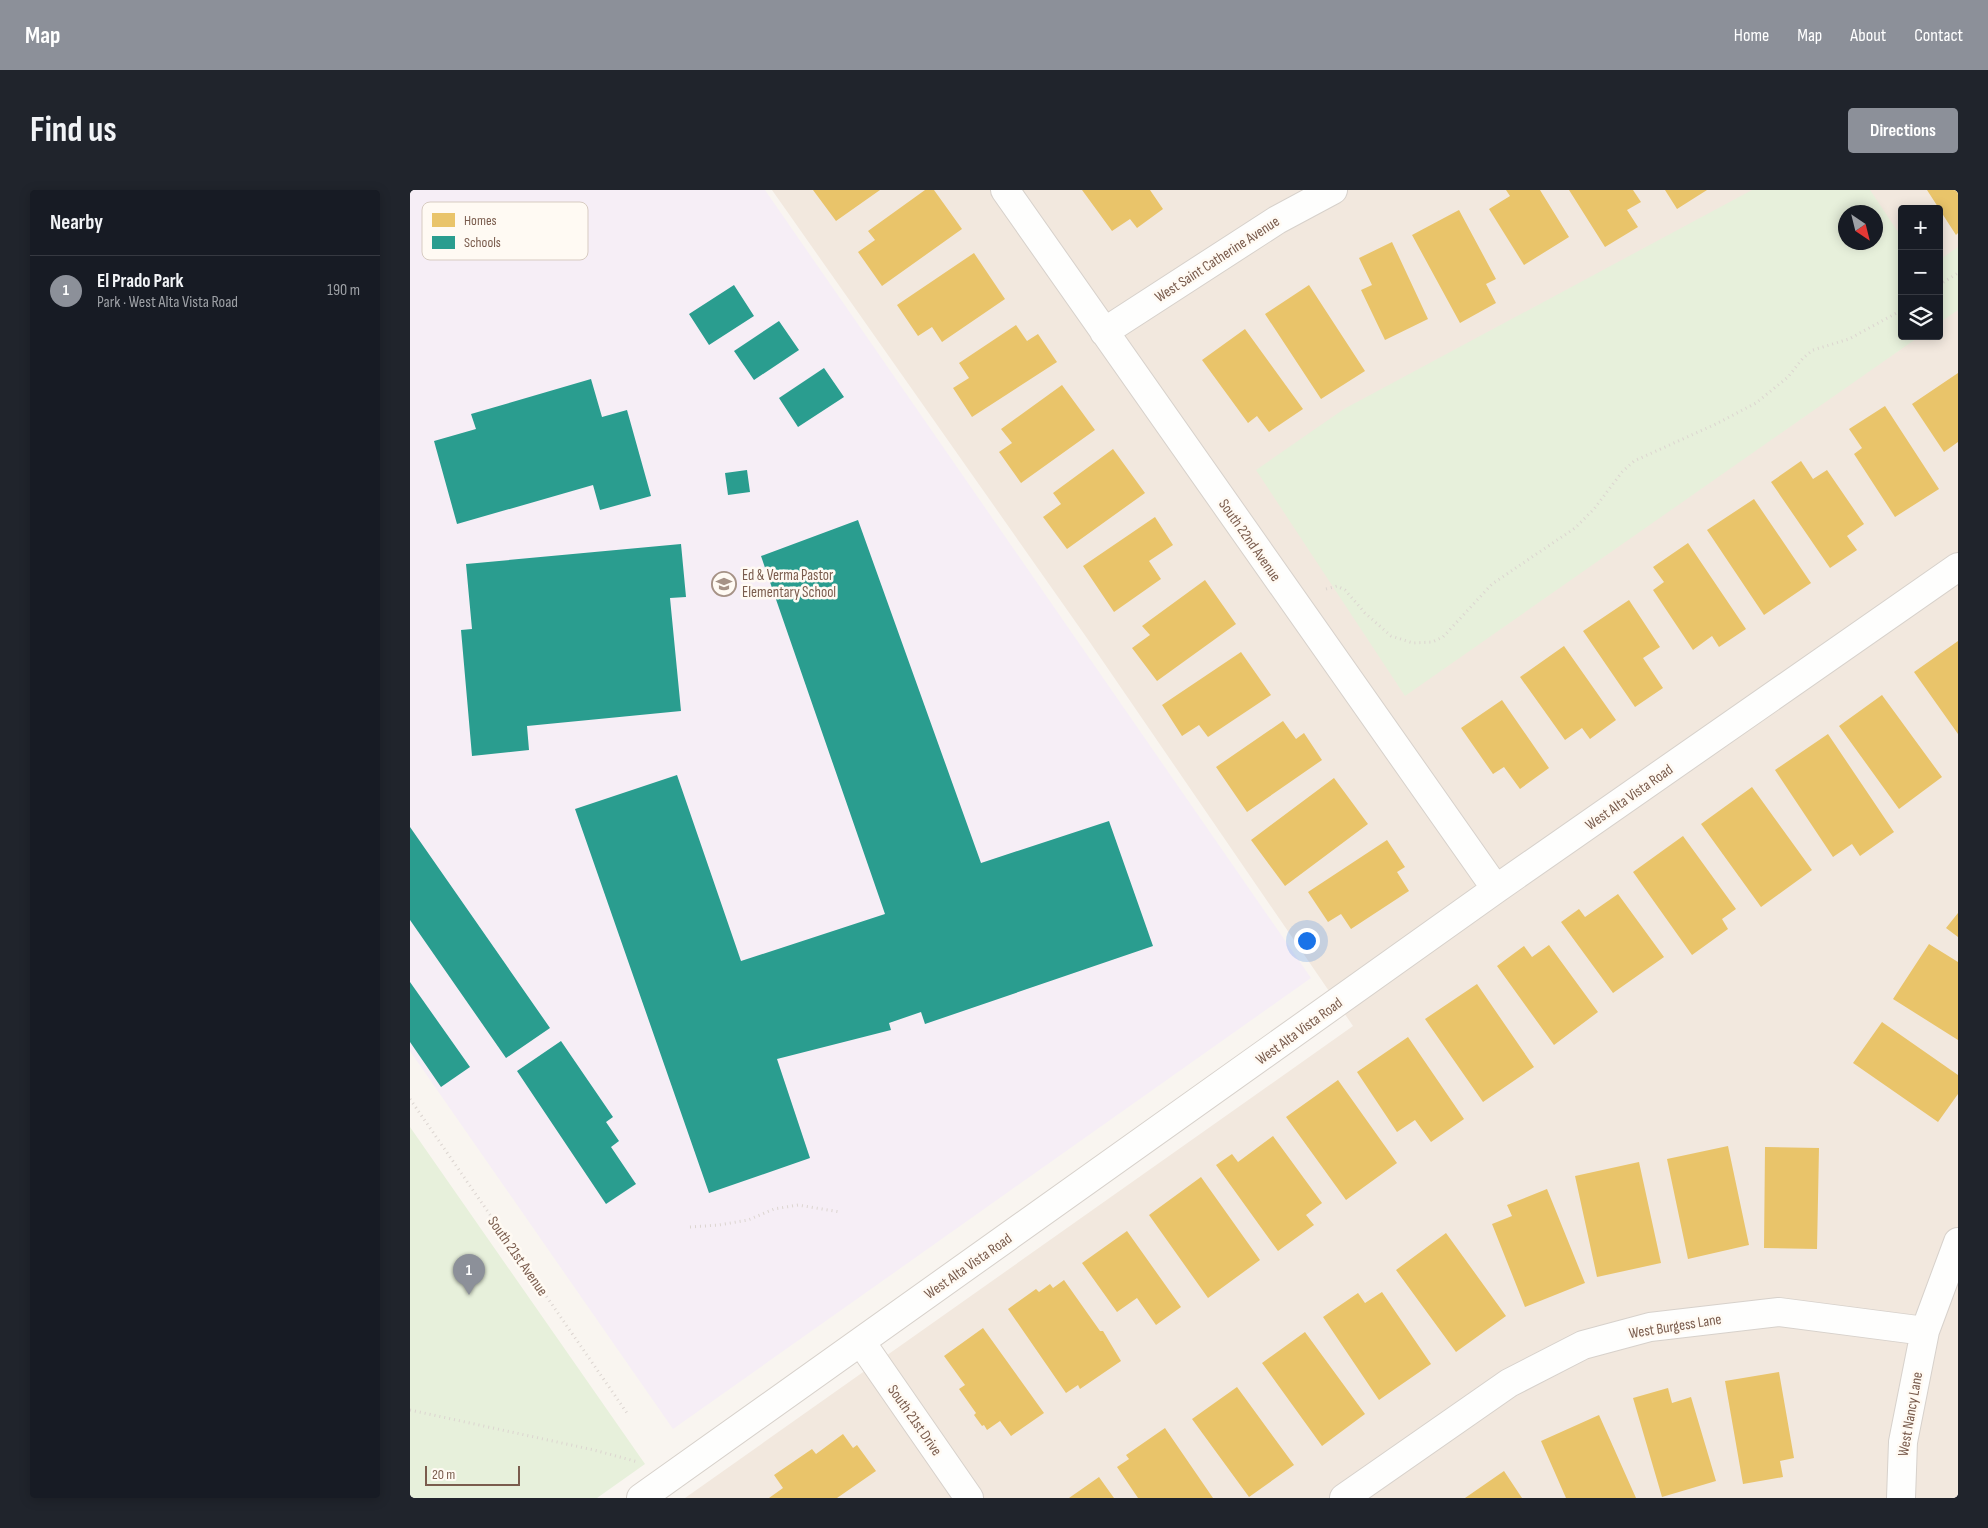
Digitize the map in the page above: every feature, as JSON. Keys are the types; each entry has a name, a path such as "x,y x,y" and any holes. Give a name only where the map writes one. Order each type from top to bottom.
{"street":[{"name":"South 22nd Avenue","path":"1005,190 1496,889"},
{"name":"West Saint Catherine Avenue","path":"1104,332 1278,220 1333,190"},
{"name":"West Alta Vista Road","path":"641,1498 1496,889 1958,567"},
{"path":"1925,1331 1958,1242"},
{"name":"West Burgess Lane","path":"1344,1498 1509,1383 1583,1345 1650,1327 1779,1312 1925,1331"},
{"name":"West Nancy Lane","path":"1900,1498 1903,1442 1925,1331"},
{"name":"South 21st Drive","path":"861,1342 969,1498"}],"path":[{"path":"1943,283 1958,273"},
{"path":"1326,589 1337,586 1345,590 1364,613 1391,636 1414,643 1432,642 1443,636 1492,584 1575,528 1594,510 1622,472 1634,461 1716,424 1756,403 1788,377 1803,358 1813,350 1848,339 1898,312"},
{"name":"South 21st Avenue","path":"410,1099 627,1413"},
{"path":"690,1227 748,1220 774,1209 798,1205 840,1212"},
{"path":"410,1410 594,1450 676,1474"}],"shaded area":[{"name":"Ed & Verma Pastor Elementary School","path":"410,190 765,190 1311,978 673,1429 410,1051"},
{"path":"772,190 1958,190 1958,1498 685,1498 1353,1026 1089,641"}],"green space":[{"path":"1752,190 1870,190 1880,205 1838,205 1838,250 1883,250 1883,210 1898,232 1898,340 1914,340 1405,696 1256,470 1344,409"},
{"path":"1958,247 1958,310 1943,320 1943,295 1943,257"},
{"path":"410,1127 645,1464 597,1498 410,1498"}],"building: Homes":[{"path":"813,190 880,190 836,221"},
{"path":"925,190 934,190 962,229 882,286 858,252 875,240 868,231"},
{"path":"1082,190 1150,190 1163,209 1137,228 1130,219 1112,231"},
{"path":"1506,190 1540,190 1569,237 1524,265 1489,209 1510,196"},
{"path":"1569,190 1633,190 1641,202 1627,210 1638,227 1605,247"},
{"path":"1665,190 1707,190 1677,209"},
{"path":"1927,190 1958,190 1958,233 1956,235 1943,215 1943,205 1937,205"},
{"path":"1459,210 1496,279 1486,284 1496,303 1460,323 1412,235"},
{"path":"1392,242 1428,319 1385,340 1361,290 1372,285 1359,258"},
{"path":"974,253 1005,299 942,342 932,327 918,336 897,305"},
{"path":"1309,285 1365,371 1321,399 1265,314"},
{"path":"1016,325 1027,341 1038,334 1057,362 972,417 953,388 969,378 959,363"},
{"path":"1245,329 1303,409 1269,432 1257,416 1248,423 1202,360"},
{"path":"1958,373 1958,442 1944,452 1912,404"},
{"path":"1062,385 1095,430 1021,483 999,452 1012,443 1001,429"},
{"path":"1885,406 1939,489 1895,517 1854,454 1862,448 1849,429"},
{"path":"1113,449 1145,493 1067,549 1043,517 1061,504 1053,493"},
{"path":"1801,461 1813,479 1827,470 1864,524 1847,536 1857,550 1830,568 1771,482"},
{"path":"1754,499 1811,583 1764,615 1707,530"},
{"path":"1155,517 1173,545 1149,561 1161,579 1114,612 1083,566"},
{"path":"1688,543 1746,629 1719,647 1712,636 1693,650 1653,590 1664,582 1653,567"},
{"path":"1205,580 1236,624 1157,681 1132,648 1150,635 1142,626"},
{"path":"1629,600 1660,647 1643,658 1663,688 1635,707 1583,631"},
{"path":"1958,641 1958,734 1914,672"},
{"path":"1564,646 1616,720 1590,739 1582,728 1565,740 1520,677"},
{"path":"1241,652 1271,695 1208,737 1199,725 1182,736 1162,705"},
{"path":"1882,695 1942,777 1899,809 1839,726"},
{"path":"1502,700 1549,768 1520,789 1504,767 1493,774 1461,728"},
{"path":"1283,721 1296,739 1304,733 1322,760 1247,812 1216,767"},
{"path":"1828,734 1894,832 1860,856 1852,844 1833,857 1775,770"},
{"path":"1334,778 1368,824 1285,886 1251,840"},
{"path":"1752,787 1812,870 1761,907 1701,824"},
{"path":"1683,836 1736,909 1722,919 1728,929 1692,955 1633,872"},
{"path":"1387,840 1405,867 1397,872 1409,891 1351,929 1341,914 1328,922 1308,892"},
{"path":"1618,894 1664,957 1613,993 1561,922 1579,909 1585,917"},
{"path":"1958,913 1958,937 1946,928"},
{"path":"1929,944 1958,962 1958,1040 1893,999"},
{"path":"1549,945 1598,1012 1554,1045 1497,966 1524,946 1532,957"},
{"path":"1477,984 1534,1067 1483,1102 1425,1019"},
{"path":"1882,1022 1958,1075 1958,1094 1938,1122 1853,1063"},
{"path":"1408,1037 1464,1119 1431,1142 1415,1120 1397,1132 1357,1072"},
{"path":"1338,1080 1397,1163 1346,1200 1286,1117"},
{"path":"1273,1136 1322,1203 1306,1215 1314,1225 1278,1251 1216,1165 1232,1154 1238,1162"},
{"path":"1728,1146 1749,1245 1688,1259 1667,1159"},
{"path":"1765,1147 1819,1148 1817,1249 1764,1248"},
{"path":"1639,1162 1661,1263 1597,1277 1575,1176"},
{"path":"1201,1177 1260,1260 1208,1298 1149,1215"},
{"path":"1547,1189 1585,1283 1525,1307 1492,1224 1512,1216 1507,1205"},
{"path":"1127,1231 1181,1307 1156,1325 1137,1298 1117,1312 1082,1263"},
{"path":"1446,1233 1506,1316 1456,1352 1396,1270"},
{"path":"1064,1280 1100,1331 1103,1331 1121,1361 1080,1389 1078,1385 1066,1393 1008,1309 1036,1289 1039,1292 1050,1284 1053,1288"},
{"path":"1382,1292 1431,1364 1379,1400 1323,1317 1358,1293 1365,1303"},
{"path":"983,1328 1044,1413 1011,1436 1000,1421 987,1430 984,1425 982,1426 974,1415 976,1413 959,1389 965,1385 944,1356"},
{"path":"1305,1332 1365,1414 1322,1446 1262,1363"},
{"path":"1779,1372 1794,1458 1780,1461 1783,1477 1743,1484 1725,1381"},
{"path":"1237,1387 1294,1465 1249,1497 1192,1419"},
{"path":"1668,1388 1672,1403 1691,1397 1716,1481 1662,1497 1633,1398"},
{"path":"1599,1415 1636,1498 1566,1498 1541,1441"},
{"path":"1165,1428 1213,1498 1138,1498 1117,1467 1129,1459 1126,1455"},
{"path":"843,1434 853,1448 857,1445 876,1471 837,1498 769,1498 783,1488 774,1475 812,1449 816,1454"},
{"path":"1504,1471 1522,1498 1465,1498"},
{"path":"1099,1477 1114,1498 1069,1498"}],"building: Schools":[{"path":"734,285 754,316 709,345 689,314"},
{"path":"779,321 799,350 754,380 734,351"},
{"path":"824,368 844,397 798,427 779,398"},
{"path":"591,379 602,417 627,410 651,496 600,510 593,485 457,524 434,441 476,429 471,414"},
{"path":"747,470 750,492 728,495 725,473"},
{"path":"858,520 981,863 1109,821 1153,946 925,1024 921,1012 889,1023 891,1030 777,1059 810,1158 709,1193 575,809 677,775 741,961 885,914 761,556"},
{"path":"681,544 686,597 670,598 681,711 527,726 529,750 472,756 461,630 472,629 466,564"},
{"path":"410,827 550,1028 506,1058 410,920"},
{"path":"410,982 470,1067 441,1087 410,1042"},
{"path":"561,1041 613,1117 606,1122 619,1141 611,1147 636,1184 606,1204 517,1071"}],"place":[{"name":"Ed & Verma Pastor Elementary School","path":"724,584"},
{"name":"El Prado Park","path":"469,1295"}]}
